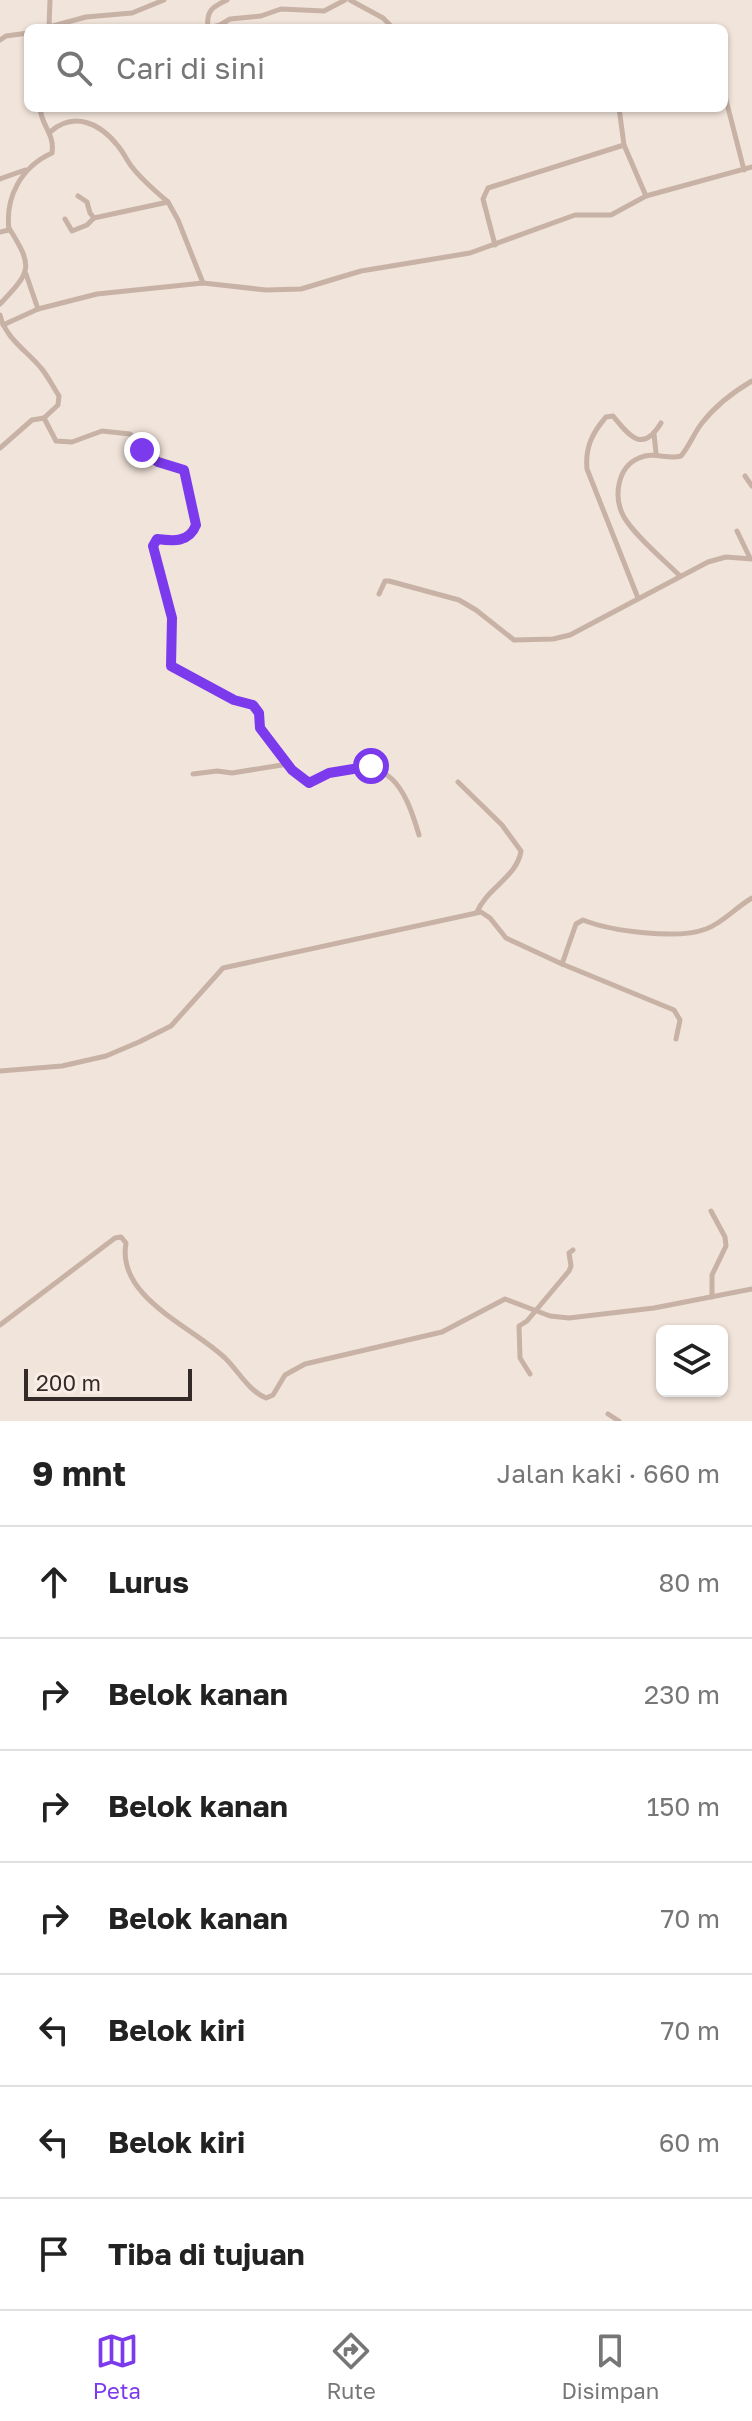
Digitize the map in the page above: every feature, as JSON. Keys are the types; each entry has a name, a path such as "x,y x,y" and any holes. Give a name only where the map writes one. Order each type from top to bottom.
{"street":[{"path":"49,24 50,0"},
{"path":"60,24 86,17 132,13 164,0"},
{"path":"208,24 207,14 213,6 227,0"},
{"path":"222,24 230,19 261,16 281,9 324,11 347,0 389,24"},
{"path":"0,40 24,34"},
{"path":"728,108 744,170"},
{"path":"38,309 26,273 22,248 7,219 9,201 29,169 36,160 52,153 50,132 40,112"},
{"path":"619,112 624,145 646,196"},
{"path":"50,132 59,123 74,119 96,127 115,142 132,168 168,202 203,283"},
{"path":"495,245 483,199 488,188 624,145"},
{"path":"3,325 38,309 97,294 203,283 266,290 301,289 361,271 470,253 575,215 611,215 646,196 752,167"},
{"path":"0,179 29,169"},
{"path":"78,196 87,202 94,218"},
{"path":"65,219 72,231 87,225 94,218 168,202"},
{"path":"0,232 6,232 9,228"},
{"path":"0,304 26,273"},
{"path":"0,315 3,325 26,354 41,367 59,396 58,405 44,418 32,420 0,448"},
{"path":"680,576 628,522 621,508 621,472 637,458 656,453 681,456 700,424 733,392 752,381"},
{"path":"638,598 587,469 586,455 592,437 608,416 616,418 622,430 632,438 642,439 654,434 661,423"},
{"path":"44,418 51,437 59,443 72,442 102,431 130,434 147,456 166,466 184,470 196,528 185,539 157,539 153,546 172,618 171,666 234,700 253,705 259,713 260,728 299,778 309,783 329,773 350,768 371,766 380,769 406,798 419,835"},
{"path":"654,434 656,453"},
{"path":"745,476 752,486"},
{"path":"737,531 751,559"},
{"path":"379,594 385,581 389,581 459,600 476,610 508,638 521,641 570,635 716,559 733,556 751,559"},
{"path":"193,774 232,773 288,764"},
{"path":"458,782 502,825 521,851 517,864 487,893 477,912"},
{"path":"562,964 576,924 583,920 630,933 691,933 707,929 752,898"},
{"path":"0,1071 62,1066 106,1056 139,1042 171,1026 223,968 477,912 490,918 506,938 674,1010 680,1020 676,1039"},
{"path":"711,1211 725,1237 726,1246 712,1275 712,1297"},
{"path":"0,1325 115,1238 121,1237 126,1243 126,1269 134,1283 169,1317 224,1357 257,1393 266,1398 273,1395 285,1375 305,1364 442,1332 505,1299 550,1316 569,1318 654,1308 752,1289"},
{"path":"530,1374 520,1358 519,1326 527,1321 569,1271 569,1253 573,1250"},
{"path":"608,1414 619,1421"}],"route":[{"path":"142,450 166,466 184,470 196,525 194,532 185,539 157,539 153,542 153,555 172,618 171,666 238,702 253,705 259,713 260,728 299,778 309,783 329,773 371,766"}]}
